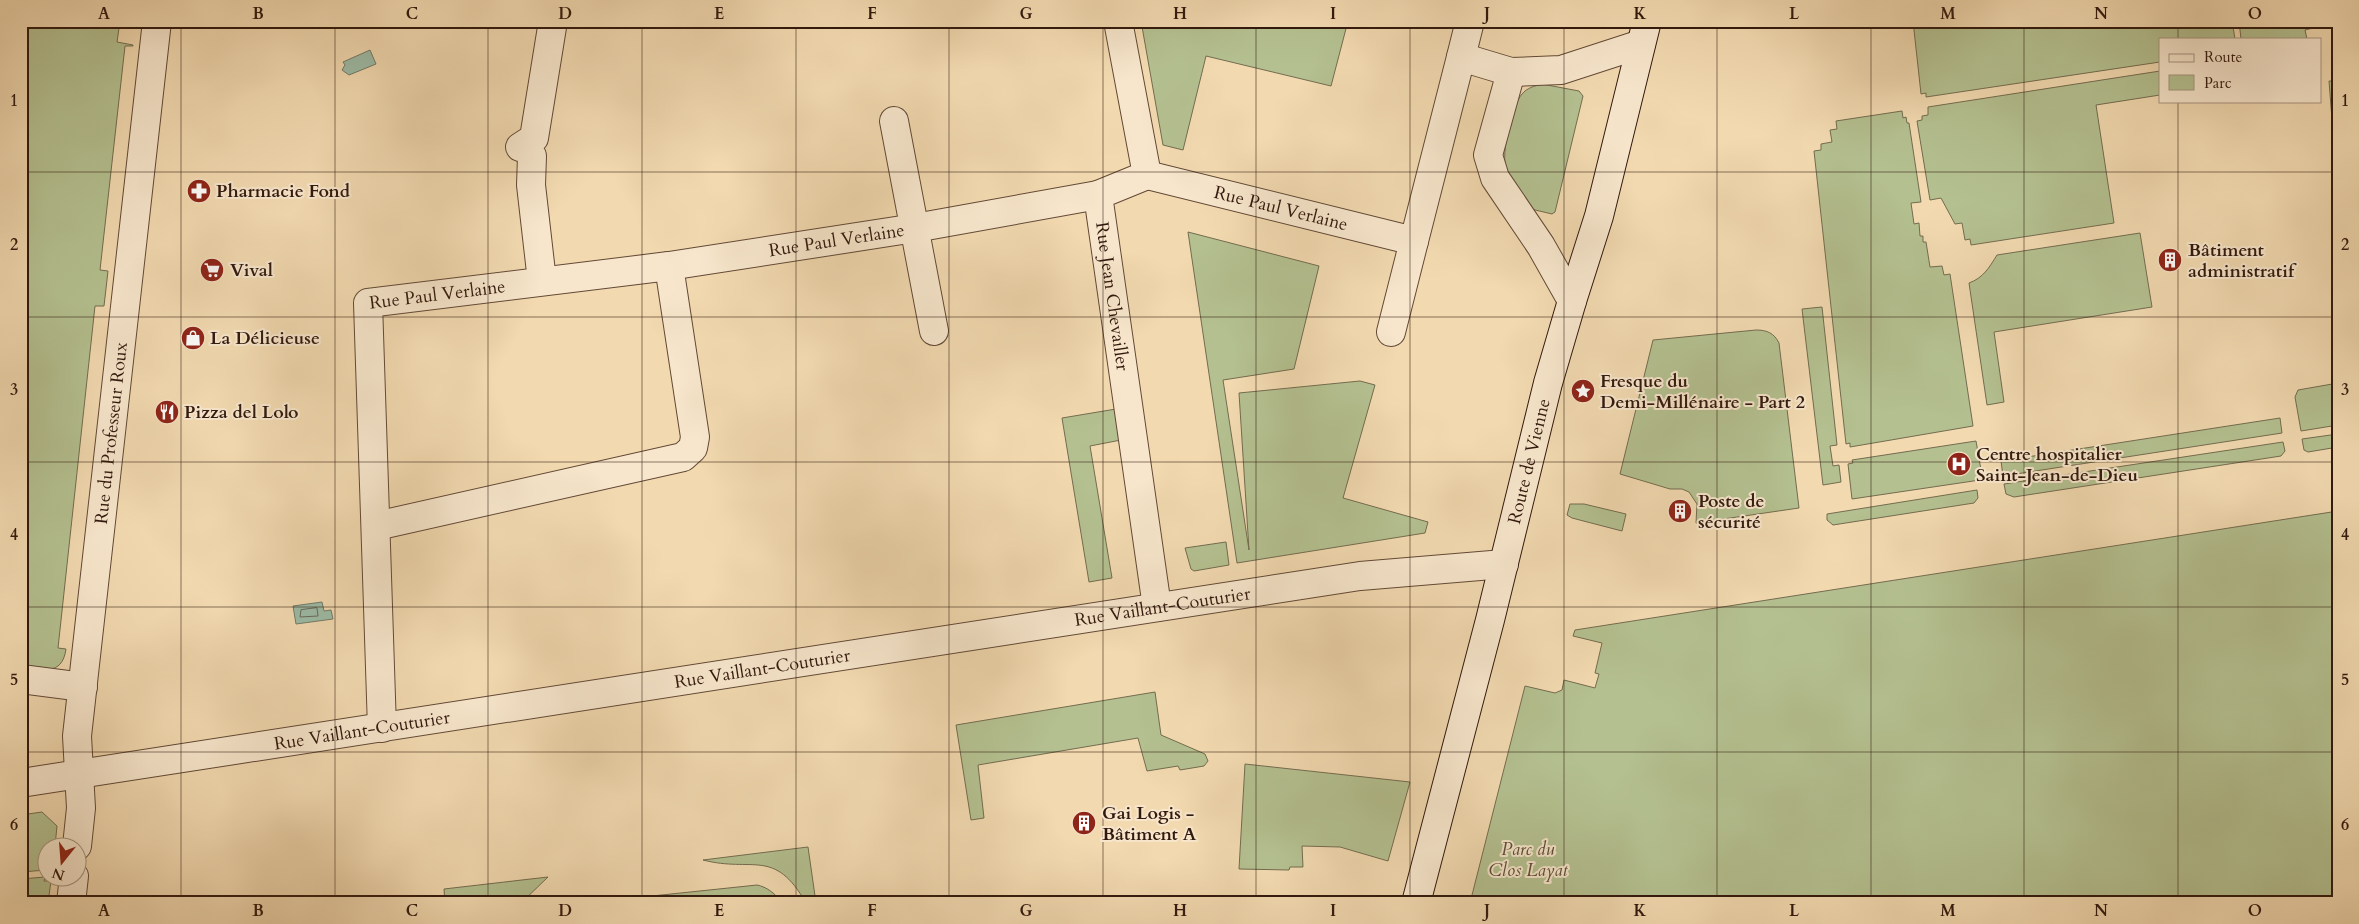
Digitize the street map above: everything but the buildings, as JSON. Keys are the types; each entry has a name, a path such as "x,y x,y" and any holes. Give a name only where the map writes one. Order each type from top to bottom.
{"street":[{"name":"Rue du Professeur Roux","path":"78,836 81,808 77,736 157,21"},
{"path":"542,282 526,152 534,138 553,21"},
{"path":"1098,195 1147,175 1118,21"},
{"path":"1391,332 1470,21"},
{"path":"1461,57 1511,72 1561,70 1644,33"},
{"name":"Route de Vienne","path":"1416,903 1504,564 1548,383 1599,216 1644,33"},
{"path":"1511,72 1488,155 1490,163 1494,178 1545,252 1572,301"},
{"name":"Rue Paul Verlaine","path":"894,121 934,330"},
{"name":"Rue Paul Verlaine","path":"1147,175 1414,240"},
{"name":"Rue Paul Verlaine","path":"382,728 368,303 669,266 915,228 1098,195"},
{"name":"Rue Jean Chevailler","path":"1098,195 1157,607"},
{"path":"376,526 683,456 693,448 695,437 669,266"},
{"name":"Rue Vaillant-Couturier","path":"21,783 1360,576 1504,564"},
{"path":"21,679 82,687"},
{"path":"71,903 73,886"}],"green space":[{"path":"33,21 120,21 117,42 133,45 125,46 100,270 108,271 104,306 95,306 58,648 66,649 64,658 56,668 43,670 21,667 21,29 34,23"},
{"path":"1141,21 1348,21 1331,86 1206,56 1183,150 1163,145"},
{"path":"1913,21 2232,21 2235,38 2159,38 2159,62 1926,97 1926,93 1921,94"},
{"path":"2239,21 2313,21 2313,28 2305,30 2307,38 2241,38"},
{"path":"2159,71 2159,95 2096,105 2114,223 1971,245 1970,239 1965,240 1962,223 1955,224 1941,198 1930,200 1917,121 1922,120 1922,116 1928,115 1928,107"},
{"path":"2329,81 2338,81 2338,174 2336,171"},
{"path":"1542,84 1579,91 1583,96 1555,212 1552,214 1531,209 1511,179 1505,162 1508,131 1518,100 1526,90"},
{"path":"1902,111 1903,118 1906,117 1907,123 1909,123 1921,202 1911,203 1914,224 1919,223 1920,236 1923,236 1923,242 1926,242 1930,267 1942,266 1944,275 1950,274 1973,426 1850,447 1850,443 1846,444 1814,151 1821,150 1821,144 1832,142 1830,130 1837,129 1836,121"},
{"path":"1188,232 1319,266 1294,369 1223,380 1249,550 1239,393 1360,381 1375,385 1343,498 1428,522 1425,533 1237,563"},
{"path":"2140,233 2152,307 1994,332 2004,402 1987,405 1969,283 1982,275 1997,255"},
{"path":"1822,307 1837,445 1830,446 1833,466 1839,465 1841,482 1823,485 1802,309"},
{"path":"1756,330 1770,333 1779,343 1799,508 1696,523 1697,504 1689,492 1682,489 1670,489 1620,474 1653,340"},
{"path":"2338,383 2338,425 2301,431 2295,397 2298,390"},
{"path":"1116,409 1121,440 1090,446 1112,578 1089,582 1062,418"},
{"path":"2280,418 2282,433 2003,476 2001,461"},
{"path":"2338,434 2338,447 2308,452 2304,450 2302,439"},
{"path":"1976,441 1981,470 1980,480 1852,499 1848,464 1853,463 1852,460"},
{"path":"2283,442 2285,451 2281,456 2014,497 2006,494 2004,484"},
{"path":"1977,490 1978,498 1974,503 1833,525 1827,520 1827,514"},
{"path":"1570,504 1584,504 1626,514 1622,531 1572,518 1567,515"},
{"name":"Parc du Clos Layat","path":"2338,511 2338,903 1470,903 1525,686 1555,693 1562,690 1564,680 1595,688 1599,674 1595,673 1602,643 1573,636 1575,630"},
{"path":"1226,542 1229,565 1194,571 1191,569 1185,548"},
{"path":"1155,692 1161,735 1205,754 1208,761 1204,766 1180,770 1178,766 1147,771 1138,738 978,765 984,818 971,820 956,725"},
{"path":"1245,764 1410,782 1388,861 1340,847 1302,846 1303,867 1290,867 1289,870 1239,869"},
{"path":"42,812 57,826 56,836 38,836 38,871 21,872 21,815"},
{"path":"808,847 816,903 806,903 783,874 773,868 761,865 720,863 703,860"},
{"path":"548,877 521,903 445,903 444,889"},
{"path":"38,878 38,886 50,886 48,903 21,903 21,879"},
{"path":"757,885 776,895 781,901 700,903 699,900 672,903 585,903"}],"water":[{"path":"370,50 376,64 349,75 342,70 345,65 343,62"},
{"path":"322,602 324,611 331,610 333,619 296,624 293,606"}],"place":[{"name":"Pharmacie Fond","path":"199,191"},
{"name":"Bâtiment administratif","path":"2170,260"},
{"name":"Vival","path":"212,270"},
{"name":"La Délicieuse","path":"193,338"},
{"name":"Fresque du Demi-Millénaire - Part 2","path":"1583,391"},
{"name":"Pizza del Lolo","path":"167,412"},
{"name":"Centre hospitalier Saint-Jean-de-Dieu","path":"1959,464"},
{"name":"Poste de sécurité","path":"1680,511"},
{"name":"Gai Logis - Bâtiment A","path":"1084,823"}]}
